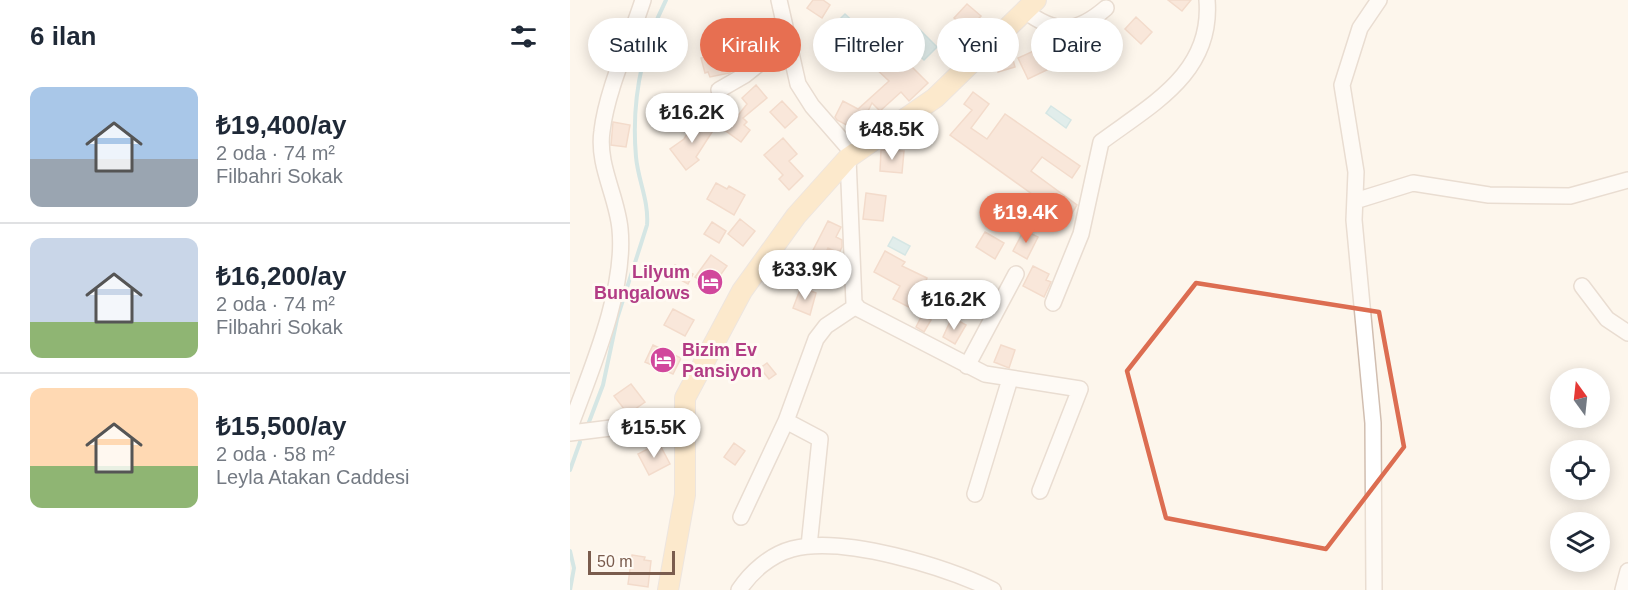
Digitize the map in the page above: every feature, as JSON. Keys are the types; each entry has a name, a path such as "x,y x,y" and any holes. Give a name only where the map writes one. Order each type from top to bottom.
{"main road":[{"path":"668,590 685,495 683,419 689,389 742,291 796,216 850,156 919,111 959,77 1030,5"}],"street":[{"path":"570,428 601,343 618,267 621,230 603,160 601,132 643,0"},
{"path":"779,0 783,18"},
{"path":"1053,303 1081,234 1101,142 1163,98 1185,75 1202,45 1208,28 1208,0"},
{"path":"1374,590 1373,423 1354,220 1356,172 1342,85 1360,28 1379,0"},
{"path":"1030,5 1045,24 1064,28 1084,24 1106,8"},
{"path":"719,90 749,72"},
{"path":"794,72 804,95 850,156 856,306"},
{"path":"1355,201 1413,183 1489,195 1570,196 1628,180"},
{"path":"967,366 1016,274"},
{"path":"1582,286 1607,319 1628,333"},
{"path":"856,306 967,366 1010,379 1080,389 1040,491"},
{"path":"741,517 786,421 816,339 826,326 856,306"},
{"path":"975,494 1010,379"},
{"path":"570,433 683,419"},
{"path":"786,421 820,439 809,546"},
{"path":"739,590 757,569 772,559 790,550 809,546 865,550 902,558 976,582 993,590"},
{"path":"1623,590 1628,571"}],"highlighted area":[{"path":"1196,283 1379,312 1404,447 1326,549 1166,518 1127,371"}],"water":[{"path":"925,35 937,47 925,59"},
{"path":"1051,106 1071,120 1066,128 1046,113"},
{"path":"893,237 910,246 905,255 888,246"}],"building":[{"path":"813,0 823,0 830,5 822,18 807,8"},
{"path":"1168,0 1191,0 1182,11"},
{"path":"967,4 981,16 979,18 954,18"},
{"path":"1136,17 1152,32 1141,44 1125,29"},
{"path":"1031,52 1031,72 1043,72 1028,79 1019,58"},
{"path":"708,72 731,72 729,73 710,77"},
{"path":"879,72 917,72 928,83 909,101 901,92 880,111 872,103 858,131 837,120 835,117 843,101 858,109 889,81"},
{"path":"756,85 767,98 743,118 747,122 744,125 750,130 741,142 726,131 747,104 742,98"},
{"path":"973,92 989,104 971,128 987,139 1005,114 1080,166 1072,178 1042,157 1031,171 1077,205 1068,220 950,135 972,110 964,104"},
{"path":"687,97 705,99 703,114 685,112"},
{"path":"782,101 797,117 785,128 770,112"},
{"path":"697,118 714,129 696,157 699,160 686,170 670,149 684,139"},
{"path":"613,122 630,125 626,147 611,145"},
{"path":"783,138 797,154 789,161 803,176 789,190 779,179 783,175 764,155"},
{"path":"881,150 904,151 902,173 880,171"},
{"path":"716,183 727,189 729,186 745,195 734,215 707,199"},
{"path":"866,193 886,196 883,221 863,219"},
{"path":"740,219 755,231 743,246 728,234"},
{"path":"828,221 841,227 836,237 842,240 842,247 839,253 828,248 814,278 794,268 801,254 809,258"},
{"path":"712,222 726,231 719,243 704,234"},
{"path":"1024,230 1038,237 1027,259 1013,251"},
{"path":"985,232 1004,243 995,259 976,247"},
{"path":"885,251 905,262 902,266 927,278 926,281 934,285 930,292 939,296 928,317 893,299 900,286 874,272"},
{"path":"711,255 727,266 711,288 695,277"},
{"path":"675,265 693,274 688,284 670,274"},
{"path":"1033,266 1049,274 1046,280 1051,282 1044,297 1023,286"},
{"path":"801,287 816,293 810,315 793,308"},
{"path":"673,309 694,320 685,336 664,325"},
{"path":"922,315 931,320 924,332 916,327"},
{"path":"952,317 966,325 955,344 943,337"},
{"name":"Bizim Ev Pansiyon","path":"653,345 681,358 673,374 645,362"},
{"path":"1001,345 1015,350 1009,368 994,362"},
{"path":"767,363 776,374 769,379 760,368"},
{"path":"631,384 645,402 628,414 614,396"},
{"path":"659,443 670,464 649,475 638,454"},
{"path":"734,443 745,451 735,465 724,457"},
{"path":"632,555 645,557 644,560 651,561 648,587 628,584"}],"waterway":[{"path":"589,422 603,385 617,319 647,225 646,207 636,157 635,115 644,57 666,0"},
{"path":"570,470 580,442"},
{"path":"570,551 574,568 570,590"}],"place":[{"name":"Lilyum Bungalows","path":"710,282"},
{"name":"Bizim Ev Pansiyon","path":"663,360"}]}
